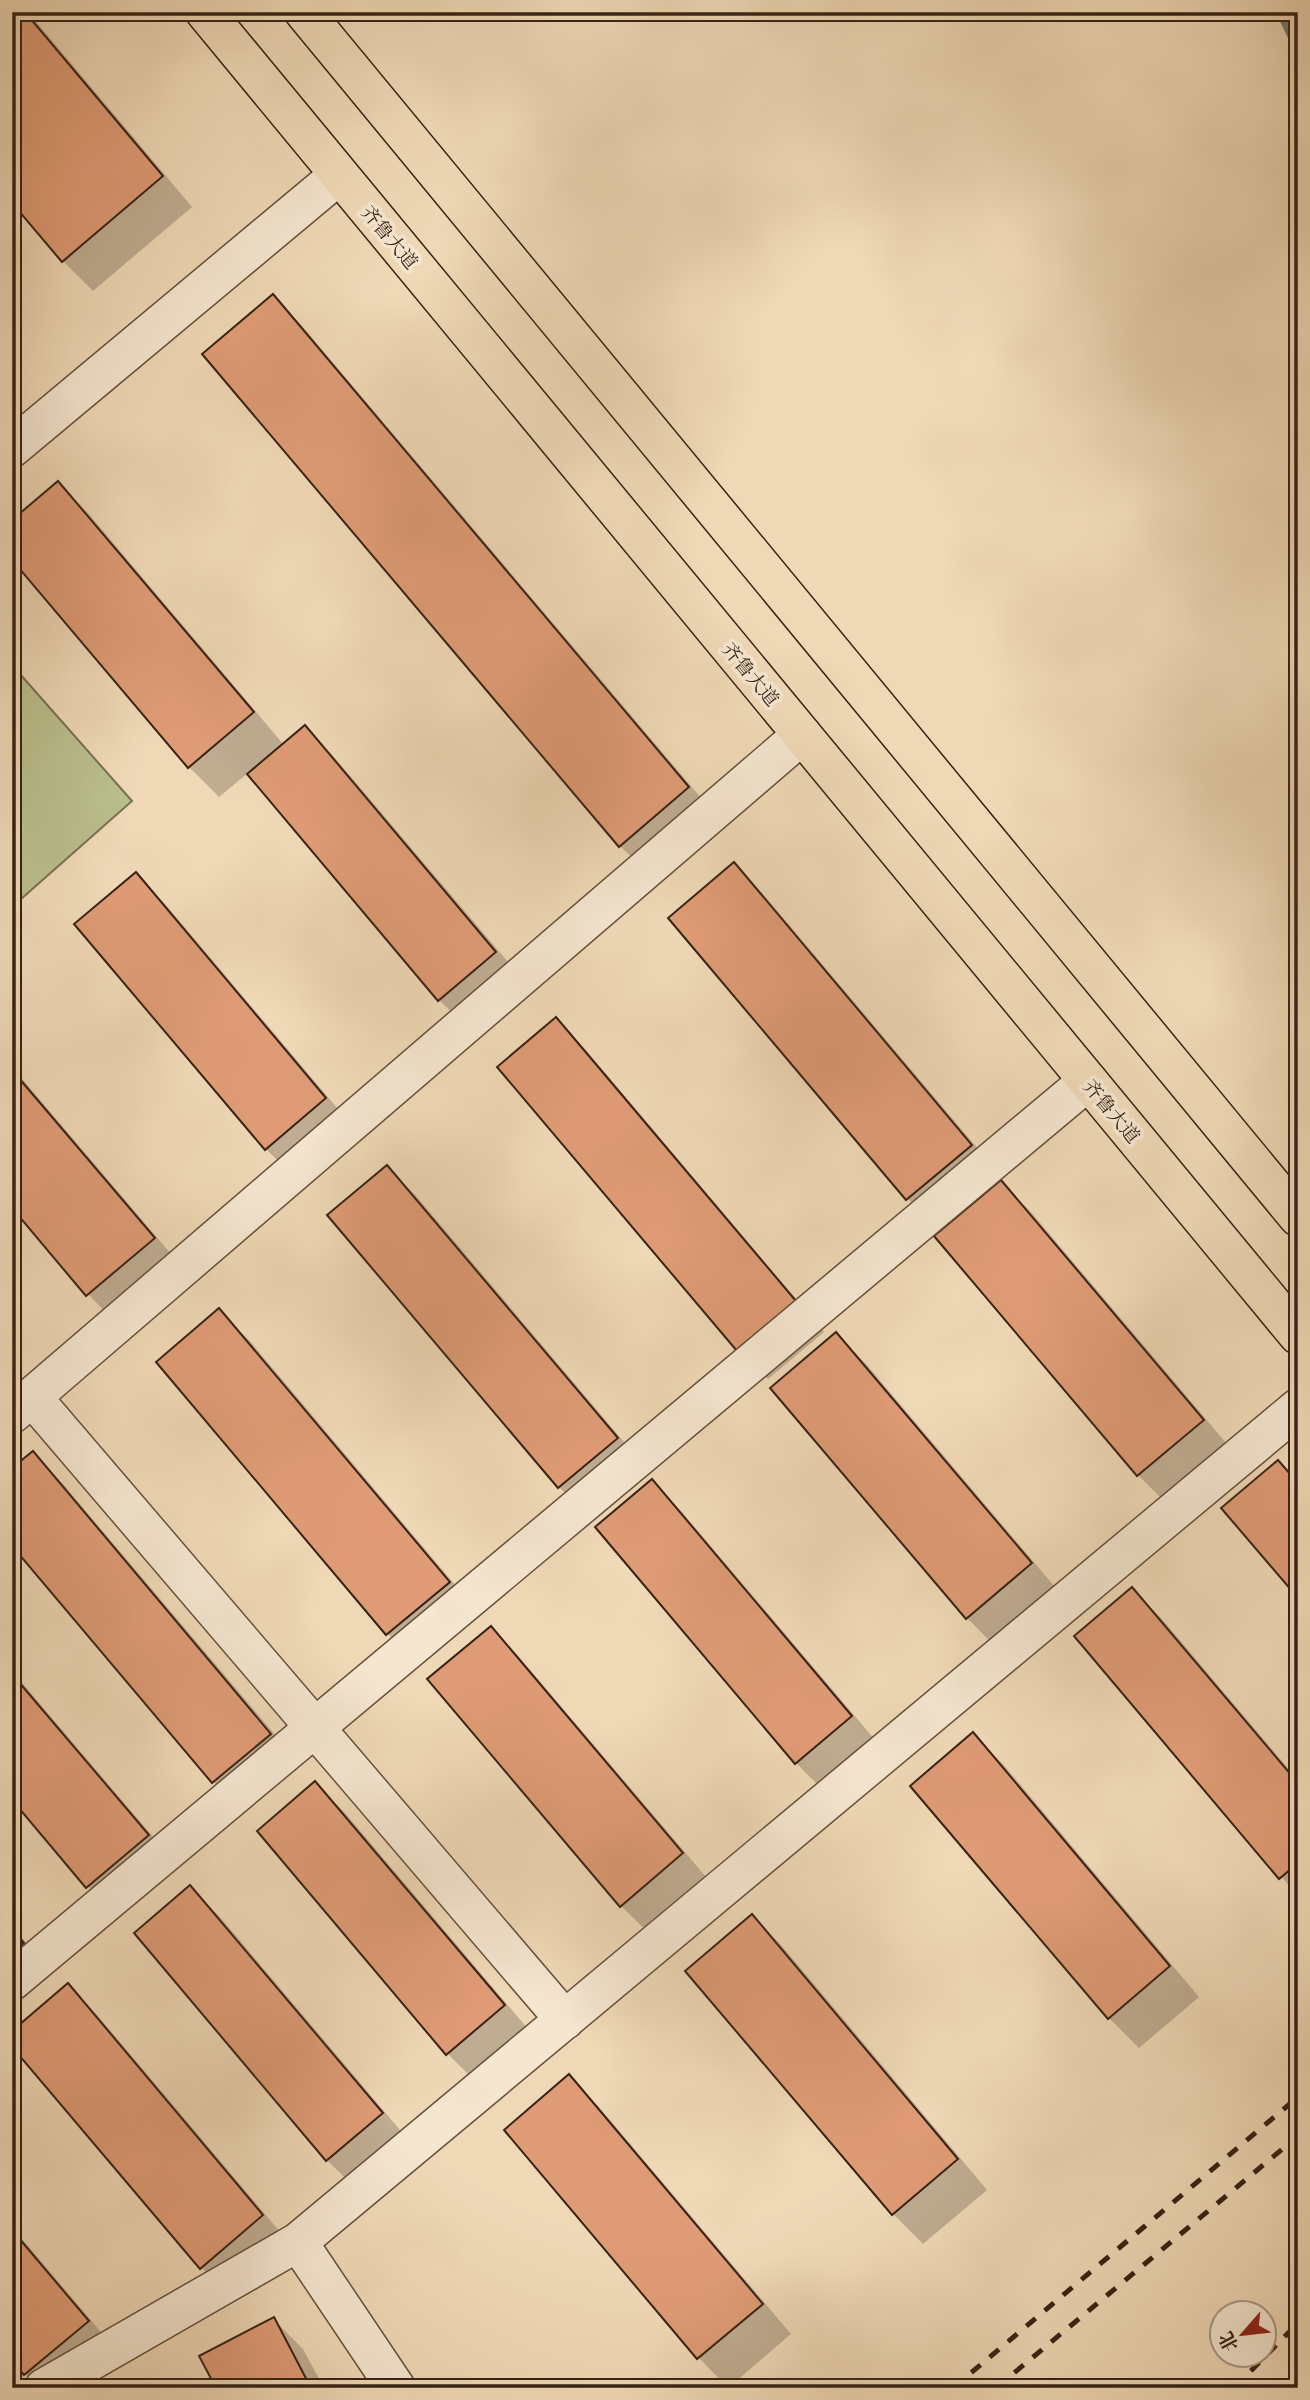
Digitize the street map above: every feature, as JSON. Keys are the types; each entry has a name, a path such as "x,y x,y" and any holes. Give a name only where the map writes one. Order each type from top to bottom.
{"main road":[{"name":"齐鲁大道","path":"205,12 1298,1335"},
{"path":"304,12 1298,1217"}],"street":[{"path":"12,448 339,175"},
{"path":"565,2020 316,1726 22,1406 802,735"},
{"path":"12,1981 1088,1081"},
{"path":"44,2388 298,2242 1298,1408"},
{"path":"298,2242 396,2388"}],"green space":[{"path":"12,665 132,801 12,907"}],"building":[{"path":"12,12 25,12 163,176 62,262 12,203"},
{"path":"273,294 689,787 619,847 202,354"},
{"path":"58,481 254,712 188,768 12,560 12,520"},
{"path":"305,725 496,952 438,1001 247,774"},
{"path":"734,862 972,1145 906,1200 668,918"},
{"path":"136,872 326,1098 265,1150 74,924"},
{"path":"556,1017 796,1301 737,1351 497,1067"},
{"path":"12,1070 155,1238 86,1296 12,1208"},
{"path":"387,1165 618,1438 558,1488 327,1215"},
{"path":"1001,1180 1204,1420 1137,1476 934,1236"},
{"path":"219,1308 450,1582 386,1635 156,1362"},
{"path":"836,1332 1032,1563 966,1619 770,1388"},
{"path":"33,1451 271,1734 212,1783 12,1546 12,1468"},
{"path":"1278,1460 1298,1483 1298,1598 1221,1508"},
{"path":"652,1479 852,1716 795,1764 595,1527"},
{"path":"1132,1587 1298,1783 1298,1863 1279,1879 1074,1636"},
{"path":"491,1626 683,1853 620,1907 427,1679"},
{"path":"12,1674 149,1835 86,1888 12,1800"},
{"path":"973,1732 1170,1966 1108,2019 910,1786"},
{"path":"315,1781 505,2005 446,2055 257,1831"},
{"path":"190,1885 383,2113 326,2161 134,1933"},
{"path":"752,1914 958,2159 892,2215 685,1971"},
{"path":"12,1929 24,1943 12,1953"},
{"path":"68,1983 263,2215 200,2269 12,2047 12,2031"},
{"path":"569,2074 763,2304 697,2359 504,2130"},
{"path":"12,2230 89,2321 24,2375 12,2361"},
{"path":"274,2317 311,2388 216,2388 199,2356"}],"waterway":[{"path":"1282,12 1298,45"}],"railway":[{"path":"953,2388 1298,2097"},
{"path":"996,2388 1298,2136"},
{"path":"1234,2388 1298,2323"}]}
